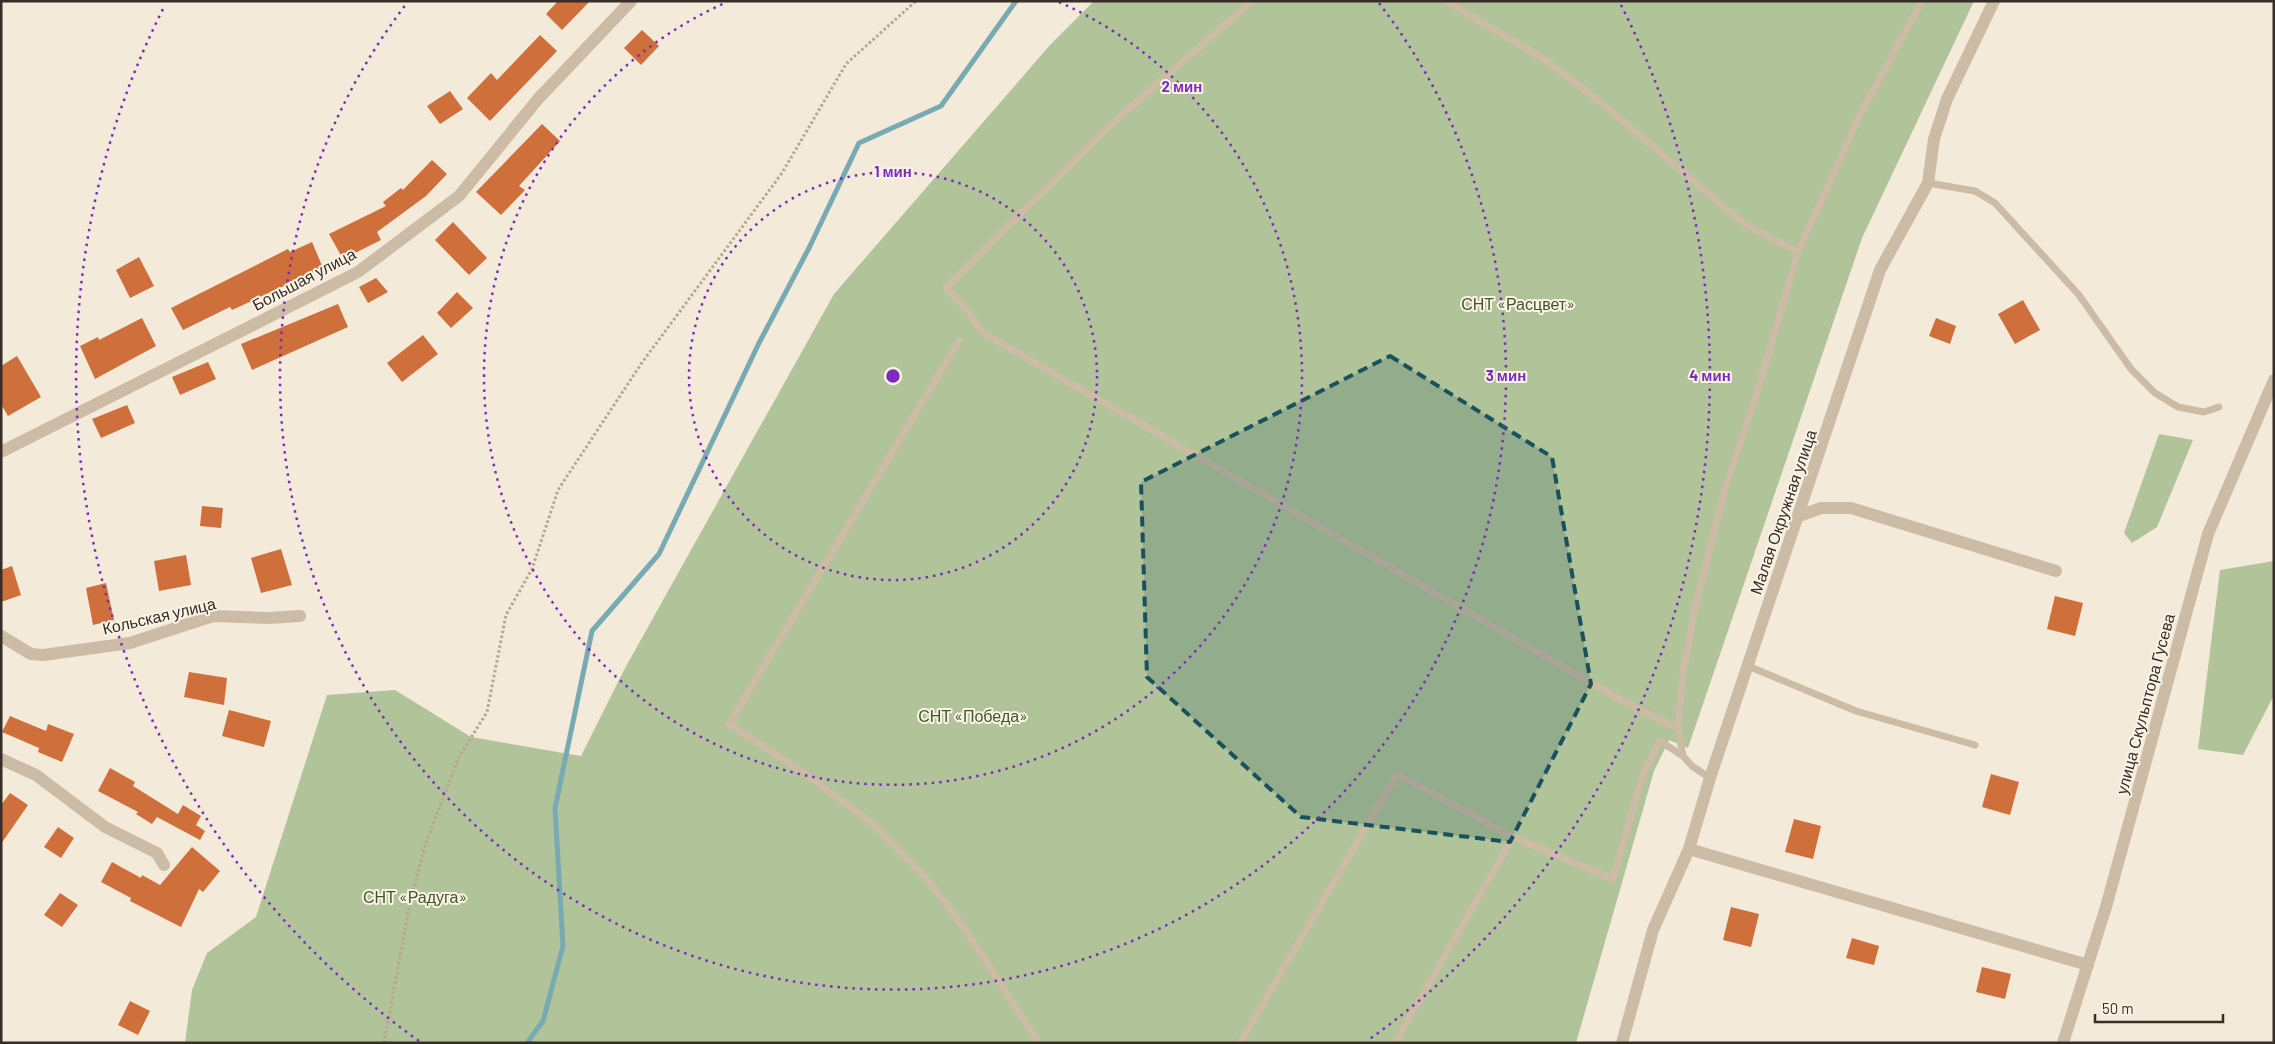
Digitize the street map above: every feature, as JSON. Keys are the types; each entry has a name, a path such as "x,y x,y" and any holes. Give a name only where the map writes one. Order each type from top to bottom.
{"street":[{"name":"Большая улица","path":"1,452 358,272 460,196 538,99 631,1"},
{"name":"Малая Окружная улица","path":"1622,1043 1653,930 1689,848 1710,778 1880,270 1928,183 1934,139 1947,99 1994,1"},
{"name":"улица Скульптора Гусева","path":"2063,1043 2106,907 2208,534 2274,380"},
{"path":"1799,516 1822,508 1851,508 2056,571"},
{"name":"Кольская улица","path":"1,636 31,654 43,655 130,643 214,616 269,618 300,616"},
{"path":"1,760 36,775 105,828 158,854 164,865"},
{"path":"1689,848 2088,965"}],"lane":[{"path":"1252,1 1107,128 946,288 967,310 984,333 1621,700 1678,729"},
{"path":"1446,1 1547,61 1604,104 1743,223 1798,252"},
{"path":"1683,756 1678,729 1683,672 1696,604 1722,498 1757,393 1798,252 1860,115 1922,1"},
{"path":"1928,183 1975,191 1995,203 2079,295 2130,369 2155,393 2178,407 2204,412 2220,406"},
{"path":"959,341 729,724 804,773 873,824 927,879 963,926 1039,1043"},
{"path":"1748,666 1856,711 1975,745"},
{"path":"1240,1043 1397,774 1513,837 1613,879 1643,774 1660,741 1683,756 1692,766 1710,778"},
{"path":"1395,1043 1513,837"}],"path":[{"path":"384,1043 409,908 425,845 459,757 487,712 506,615 532,569 558,490 640,364 782,172 846,64 916,1"}],"highlighted area":[{"path":"1390,356 1552,457 1591,684 1510,842 1301,817 1147,677 1141,482"}],"green space":[{"path":"1094,1 1974,1 1862,238 1688,748 1669,740 1654,771 1576,1043 185,1043 192,990 207,953 256,917 327,695 395,690 471,737 581,756 624,670 834,294 1050,45"},
{"path":"2159,434 2193,440 2157,527 2132,543 2124,533"},
{"path":"2274,561 2274,695 2243,755 2198,749 2220,570"}],"building":[{"path":"558,1 590,1 562,30 546,14"},
{"path":"642,30 659,46 641,65 624,48"},
{"path":"540,35 557,51 490,121 467,98 491,73 497,80"},
{"path":"450,91 463,109 440,124 427,106"},
{"path":"542,124 560,141 519,186 525,190 501,215 476,192"},
{"path":"432,160 447,174 426,196 377,232 381,240 343,259 329,234 386,206 383,202 401,188 403,190"},
{"path":"453,222 487,258 469,275 435,240"},
{"path":"312,242 323,268 232,310 230,307 183,330 171,308 288,249 290,252"},
{"path":"139,257 154,286 130,298 116,270"},
{"path":"376,278 388,292 368,303 359,287"},
{"path":"457,292 473,308 451,328 437,313"},
{"path":"2023,300 2040,330 2015,344 1998,314"},
{"path":"338,304 348,327 252,370 241,344"},
{"path":"142,318 156,346 95,379 80,346 98,337 99,340"},
{"path":"1936,318 1956,326 1950,344 1929,336"},
{"path":"423,335 438,354 402,382 387,363"},
{"path":"17,356 41,397 8,416 1,404 1,366"},
{"path":"208,362 216,379 180,395 172,377"},
{"path":"127,405 135,423 101,438 92,419"},
{"path":"202,506 223,508 221,528 200,526"},
{"path":"281,549 292,585 261,593 251,558"},
{"path":"186,555 191,585 159,591 154,561"},
{"path":"12,566 21,595 1,602 1,570"},
{"path":"106,583 114,620 93,625 86,588"},
{"path":"2055,596 2083,603 2075,636 2047,629"},
{"path":"189,672 227,678 224,705 184,697"},
{"path":"229,710 271,721 264,747 222,736"},
{"path":"10,716 46,731 48,724 74,734 62,762 38,752 39,748 2,732"},
{"path":"110,768 135,782 133,786 178,814 183,805 201,816 196,825 205,831 200,840 157,817 152,824 136,814 138,812 98,791"},
{"path":"1991,774 2019,782 2010,815 1982,807"},
{"path":"10,793 28,805 1,844 1,805"},
{"path":"1794,819 1821,826 1813,859 1785,852"},
{"path":"58,827 74,838 61,858 44,847"},
{"path":"192,847 220,871 203,892 199,889 181,927 130,901 131,898 101,882 112,862 141,878 142,875 160,885"},
{"path":"60,893 78,905 62,927 44,915"},
{"path":"1731,907 1759,914 1751,947 1723,940"},
{"path":"1852,938 1879,946 1874,965 1846,958"},
{"path":"1982,967 2011,974 2005,999 1976,992"},
{"path":"130,1001 150,1011 138,1035 118,1025"}],"waterway":[{"path":"527,1043 543,1021 563,946 555,808 592,631 659,554 759,343 809,248 859,143 941,106 1016,1"}],"park label":[{"name":"СНТ «Расцвет»","path":"1518,304"},
{"name":"СНТ «Победа»","path":"973,716"},
{"name":"СНТ «Радуга»","path":"415,897"}]}
